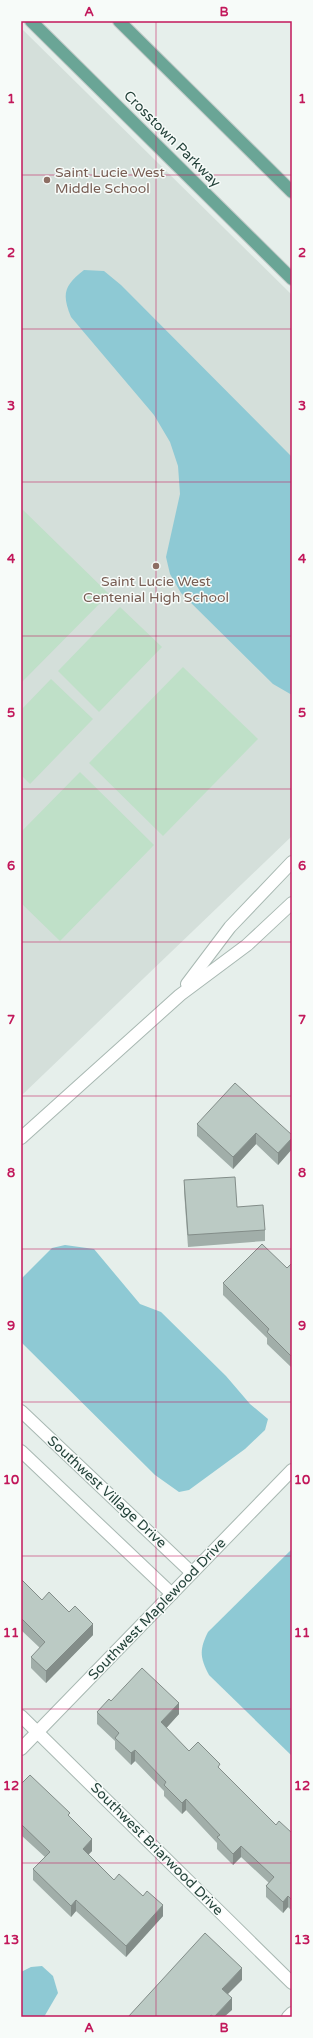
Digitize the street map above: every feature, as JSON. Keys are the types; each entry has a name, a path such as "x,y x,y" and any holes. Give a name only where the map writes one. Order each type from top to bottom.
{"main road":[{"name":"Crosstown Parkway","path":"31,21 292,279"},
{"path":"119,21 292,192"}],"street":[{"path":"180,995 230,927 292,862"},
{"path":"21,1138 180,995 247,945 292,903"},
{"name":"Southwest Village Drive","path":"21,1412 192,1573"},
{"name":"Southwest Village Drive","path":"21,1451 172,1594"},
{"name":"Southwest Maplewood Drive","path":"21,1749 292,1470"},
{"name":"Southwest Briarwood Drive","path":"21,1716 292,1983"},
{"path":"288,2017 292,2013"}],"shaded area":[{"name":"Saint Lucie West Centenial High School","path":"21,28 292,295 292,836 21,1096"}],"green space":[{"path":"21,508 109,594 21,683"},
{"path":"120,607 162,647 99,712 58,671"},
{"path":"183,667 258,739 163,836 89,763"},
{"path":"51,679 93,719 30,784 21,775 21,710"},
{"path":"80,772 154,845 60,941 21,903 21,832"}],"water":[{"path":"84,270 104,271 121,285 292,457 292,695 273,684 181,593 170,574 166,557 180,494 178,466 170,442 154,415 71,317 66,302 67,290 73,280"},
{"path":"65,1245 94,1249 140,1304 161,1312 226,1376 250,1404 268,1419 265,1430 245,1449 189,1490 179,1492 155,1475 21,1342 21,1279 52,1248"},
{"path":"292,1549 292,1756 209,1675 202,1659 202,1649 208,1632"},
{"path":"42,1966 53,1976 58,1993 44,2017 21,2017 21,1972 31,1967"}],"building":[{"path":"235,1083 292,1135 292,1138 278,1153 256,1133 233,1157 197,1124"},
{"path":"235,1177 237,1207 263,1205 265,1230 188,1235 184,1180"},
{"path":"262,1244 287,1268 292,1263 292,1357 267,1332 269,1329 223,1283"},
{"path":"21,1579 42,1600 49,1592 69,1612 75,1606 93,1624 46,1671 31,1657 45,1642 21,1618"},
{"path":"142,1668 179,1703 161,1722 189,1751 198,1742 220,1764 218,1767 276,1825 279,1821 292,1833 292,1900 288,1896 283,1902 266,1886 274,1877 241,1846 233,1854 217,1837 220,1835 186,1799 182,1803 164,1785 166,1782 135,1750 131,1753 115,1738 119,1733 97,1712 109,1699 111,1701"},
{"path":"30,1775 70,1813 68,1815 92,1839 83,1849 114,1880 119,1874 143,1896 147,1891 163,1905 126,1946 76,1900 71,1906 33,1869 50,1852 22,1825 21,1826 21,1784"},
{"path":"205,1933 242,1968 222,1989 232,1998 214,2017 211,2015 209,2017 128,2017"}],"place":[{"name":"Saint Lucie West Middle School","path":"47,180"},
{"name":"Saint Lucie West Centenial High School","path":"156,566"}]}
